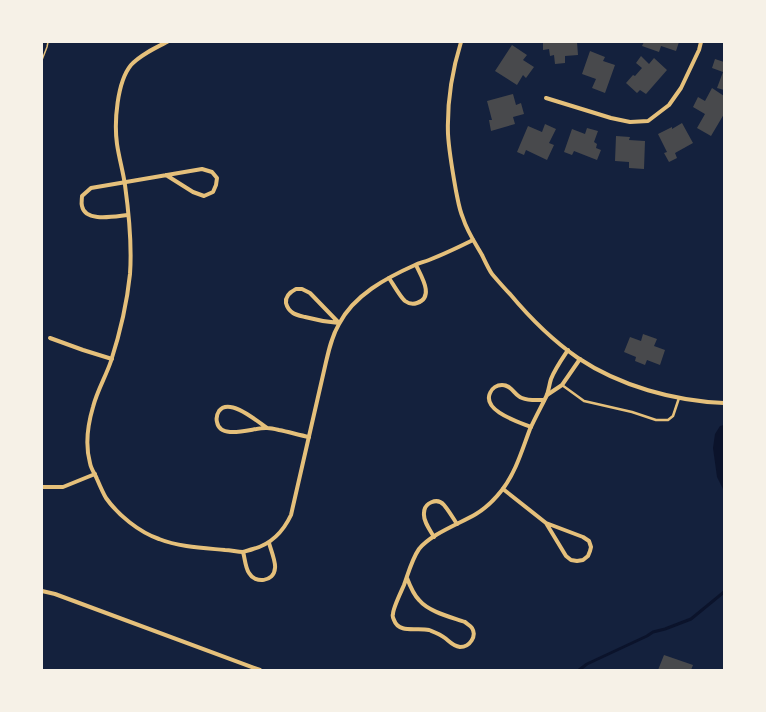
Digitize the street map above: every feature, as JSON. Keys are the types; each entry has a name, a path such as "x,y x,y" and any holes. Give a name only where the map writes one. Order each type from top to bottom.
{"street":[{"path":"167,42 146,53 132,65 123,80 118,99 116,121 117,142 125,183 128,215 130,249 129,280 126,301 112,359 93,406 88,428 90,463 106,498 118,513 146,534 171,543 243,552 269,543 282,531 291,515 331,341 339,323 362,296 374,287 416,265 473,240"},
{"path":"461,42 456,58 449,99 448,134 453,178 462,217 491,272 531,318 550,336 580,359 626,383 653,392 679,398 724,403"},
{"path":"546,98 611,118 630,122 648,120 669,105 682,88 699,50 701,42"},
{"path":"128,215 98,218 85,213 82,206 82,196 91,188 125,183 166,175 202,169 212,172 217,178 213,192 204,196 193,192 166,175"},
{"path":"389,278 405,301 410,304 419,302 423,300 427,288 416,265"},
{"path":"296,289 302,289 310,293 339,323 321,321 294,314 286,304 288,295 291,291 296,289"},
{"path":"50,338 112,359"},
{"path":"407,578 414,594 425,606 469,625 474,634 472,640 466,647 452,645 446,638 428,630 420,628 401,628 396,625 392,614 418,550 434,537 477,514 490,504 503,489 516,465 531,427 545,398 551,378 568,350"},
{"path":"531,427 511,419 495,410 489,401 491,391 494,387 503,385 508,386 518,396 528,400 545,398 562,385 580,359"},
{"path":"267,428 239,409 231,406 225,406 220,409 217,415 216,421 218,426 224,431 231,432 267,428 309,437"},
{"path":"42,487 63,487 94,474"},
{"path":"503,489 546,523 583,537 589,541 591,547 588,556 583,560 571,560 566,556 546,523"},
{"path":"434,537 423,515 424,509 431,502 435,501 444,504 457,524"},
{"path":"243,552 249,575 257,580 263,581 271,577 275,567 269,543"},
{"path":"42,591 55,594 260,670"}],"lane":[{"path":"562,385 584,401 632,412 656,420 668,420 673,416 679,398"}],"path":[{"path":"42,60 48,42"}],"water":[{"path":"724,425 724,491 717,477 713,448 715,434 720,426"}],"building":[{"path":"543,42 577,42 578,55 565,56 565,63 555,64 554,55 550,56 549,49 543,50"},
{"path":"644,42 679,42 676,51 661,46 659,52 642,46"},
{"path":"512,45 527,55 523,60 534,67 526,78 523,75 517,85 495,71"},
{"path":"590,51 605,57 603,61 615,65 605,93 592,88 596,79 582,74"},
{"path":"641,56 649,64 654,58 667,70 646,94 640,90 637,93 626,83 642,68 636,63"},
{"path":"715,59 724,62 724,90 717,88 723,72 712,68"},
{"path":"712,88 724,96 724,114 711,136 697,128 705,114 693,107 698,97 705,101"},
{"path":"513,94 516,105 521,103 524,114 513,117 515,124 491,131 489,120 492,120 487,101"},
{"path":"682,123 693,143 675,153 677,158 669,162 664,153 667,152 658,134 672,127 672,129"},
{"path":"545,124 556,129 549,143 554,145 547,160 526,150 524,155 517,152 528,126 542,132"},
{"path":"587,128 598,131 594,142 597,144 596,148 601,150 597,160 574,151 572,155 564,152 572,129 585,134"},
{"path":"616,136 630,137 629,140 645,141 644,169 629,168 629,162 615,161"},
{"path":"643,334 657,339 654,346 665,350 660,365 647,360 645,365 635,361 636,357 624,352 630,337 641,341"},
{"path":"664,655 693,665 691,670 658,670"}],"waterway":[{"path":"579,670 587,664 653,632 691,619 724,592"}]}
